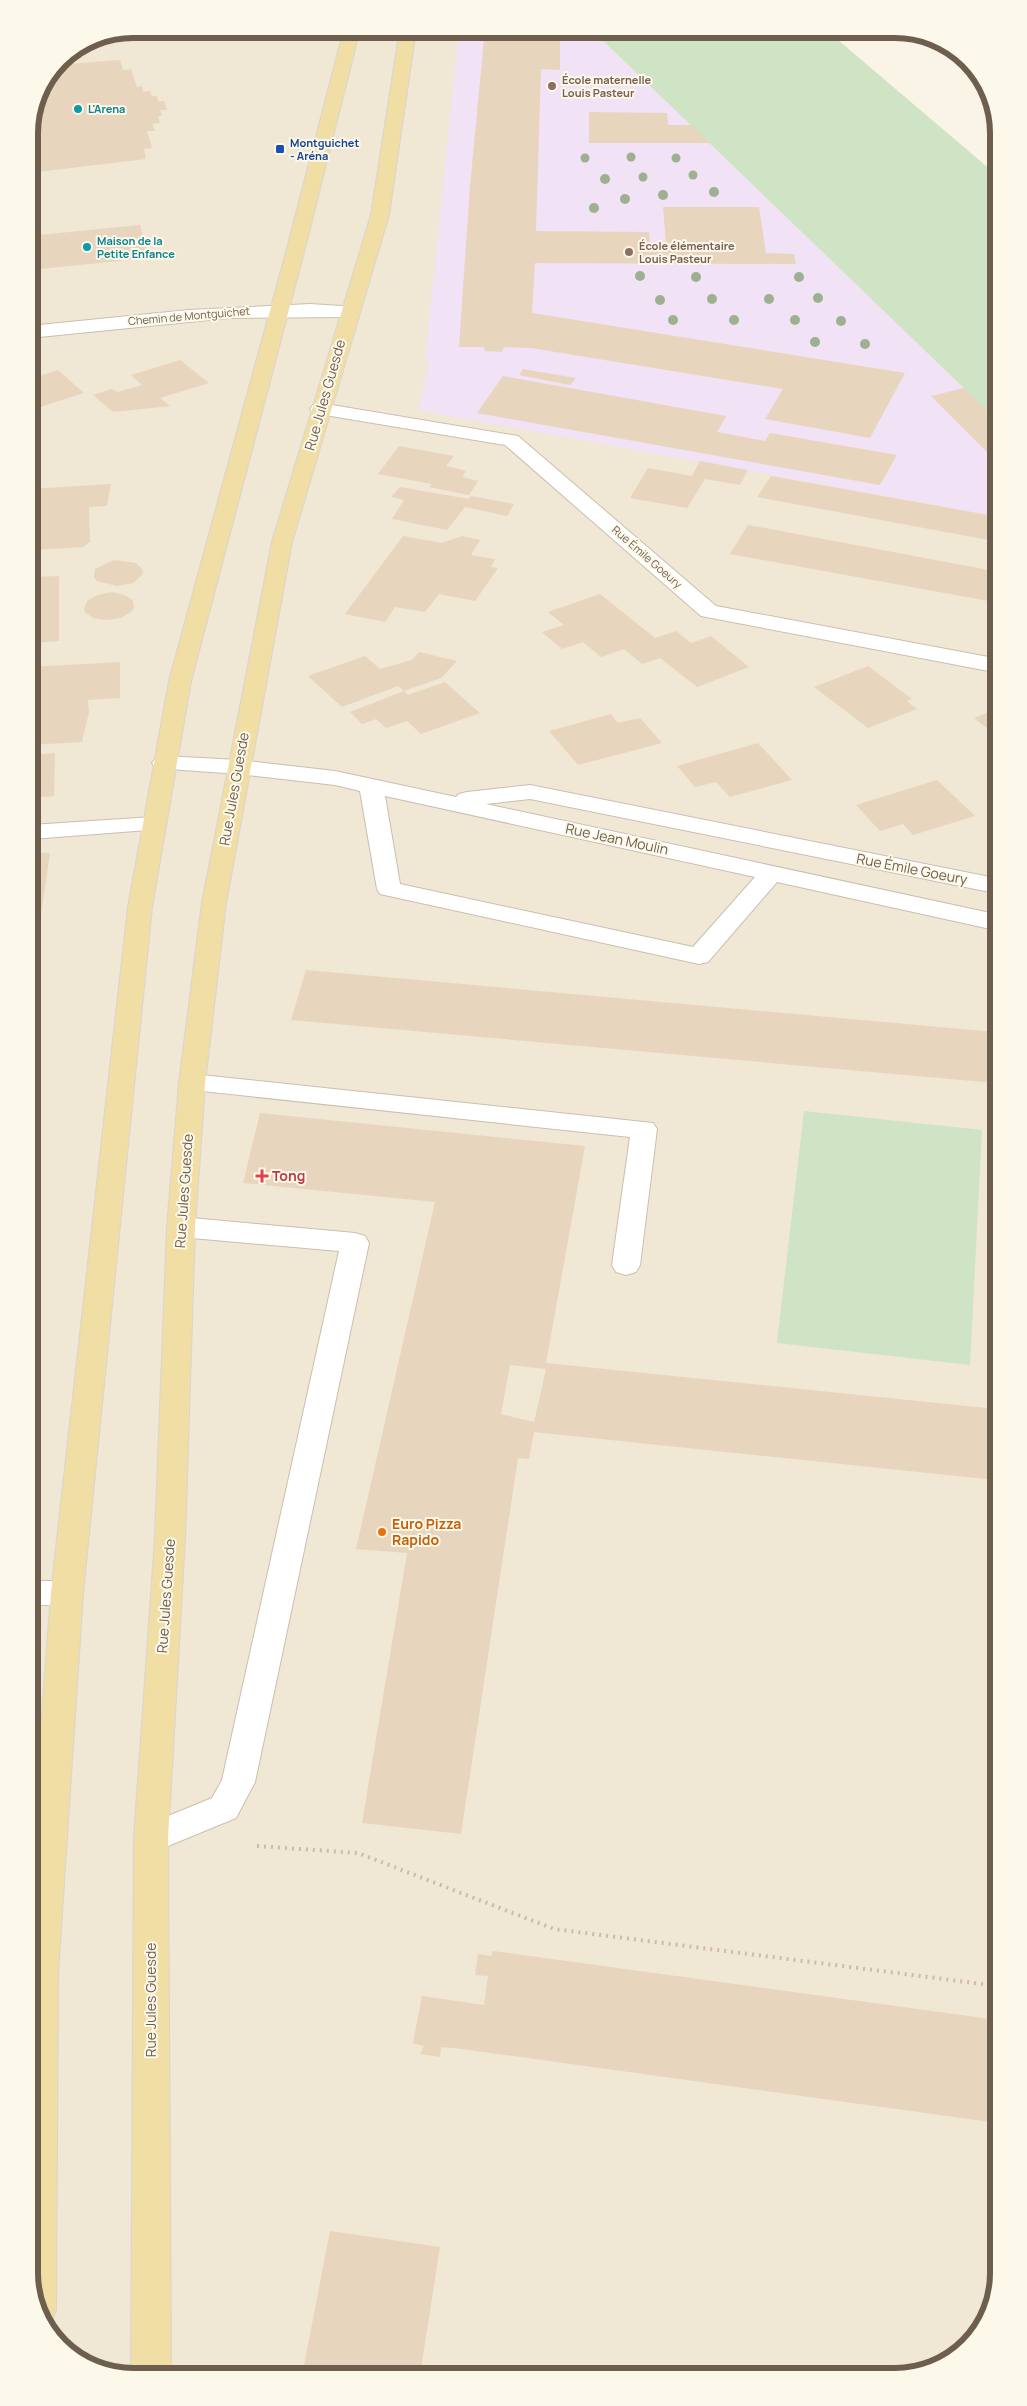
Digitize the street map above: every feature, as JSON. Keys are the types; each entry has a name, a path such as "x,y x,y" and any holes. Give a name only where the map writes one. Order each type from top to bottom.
{"main road":[{"path":"38,1960 67,1593 134,957 154,824 180,681 280,309 350,38"},
{"name":"Rue Jules Guesde","path":"151,2368 151,1838 170,1538 181,1227 192,1082 210,927 238,767 282,542 320,409 380,215 407,38"}],"street":[{"name":"Chemin de Montguichet","path":"38,331 220,312 280,309 350,311"},
{"name":"Rue Émile Goeury","path":"320,409 511,440 709,611 990,664"},
{"name":"Rue Jean Moulin","path":"164,763 238,767 326,777 371,785 990,921"},
{"path":"371,785 389,889 699,956 772,873"},
{"name":"Rue Émile Goeury","path":"445,801 530,792 990,885"},
{"path":"38,832 154,824"},
{"path":"192,1082 644,1129 626,1265"},
{"path":"151,1838 224,1808 238,1782 355,1243 181,1227"},
{"path":"38,1593 67,1593"}],"path":[{"path":"250,1845 358,1852 554,1929 990,1985"}],"shaded area":[{"name":"École élémentaire Louis Pasteur","path":"458,38 600,38 990,413 990,515 418,410 429,361 425,360"},
{"path":"836,38 990,169 990,2273 986,2298 980,2315 970,2331 957,2345 936,2359 913,2367 901,2368 114,2367 91,2359 65,2341 47,2315 38,2286 38,120 41,108 47,91 65,65 85,50 114,39"}],"green space":[{"path":"600,38 836,38 990,169 990,413"},
{"path":"804,1111 982,1130 970,1365 777,1343"}],"building":[{"path":"484,38 560,39 560,70 541,69 536,231 649,232 650,243 666,243 663,207 759,207 766,253 794,254 796,264 535,263 532,313 905,373 870,438 765,419 783,389 531,348 504,347 502,352 485,351 484,347 459,347 470,186"},
{"name":"L'Arena","path":"120,60 123,70 131,69 137,87 142,86 143,92 150,91 152,96 157,96 158,101 164,101 167,110 160,110 162,116 158,116 160,123 152,124 155,131 147,131 152,148 144,149 146,159 38,172 38,120 41,108 47,91 66,64"},
{"path":"589,112 667,113 668,125 692,125 710,143 589,143"},
{"name":"Maison de la Petite Enfance","path":"140,225 149,258 38,269 38,235"},
{"path":"180,360 209,383 160,398 170,406 113,412 93,395 112,389 118,392 142,385 131,375"},
{"path":"523,369 576,378 570,385 519,375"},
{"path":"58,370 84,393 38,408 38,376"},
{"path":"503,376 726,416 717,432 765,441 770,433 897,455 880,485 477,413"},
{"path":"964,388 990,413 990,455 931,396"},
{"path":"399,446 454,456 446,466 466,471 462,477 478,481 469,495 429,487 432,484 378,474"},
{"path":"700,461 748,470 740,485 705,479 687,508 630,498 648,468 692,476"},
{"path":"771,476 990,515 990,540 757,497"},
{"path":"111,484 107,506 89,507 90,542 83,547 38,550 38,489"},
{"path":"400,487 469,499 471,496 514,504 507,516 465,507 447,530 392,519 404,500 391,497"},
{"path":"748,525 990,570 990,601 730,554"},
{"path":"403,536 442,543 462,536 480,540 471,555 495,559 491,567 498,568 475,601 439,594 425,612 395,607 385,622 345,614"},
{"path":"114,560 136,563 143,570 142,575 133,583 117,586 97,581 94,577 95,569"},
{"path":"59,576 59,641 38,642 38,577"},
{"path":"112,592 133,600 134,608 131,612 121,618 107,620 93,618 85,612 84,609 87,601 98,595"},
{"path":"600,594 655,638 676,631 691,643 711,636 749,667 697,687 660,658 642,664 624,649 601,657 583,642 562,649 542,632 564,625 548,612"},
{"path":"419,652 457,661 441,678 404,691 398,686 342,707 308,676 365,656 380,669 412,660"},
{"path":"120,662 120,698 88,700 89,712 82,742 38,745 38,667"},
{"path":"868,666 912,699 907,701 917,709 868,728 814,687"},
{"path":"445,682 480,713 421,734 407,721 386,728 376,719 362,724 350,712 404,691 408,695"},
{"path":"990,712 990,731 974,718"},
{"path":"611,714 618,723 640,718 662,743 578,765 549,731"},
{"path":"758,743 792,780 730,797 716,782 695,787 677,766"},
{"path":"55,753 54,796 38,797 38,754"},
{"path":"937,780 975,816 913,835 903,824 880,831 856,805"},
{"path":"38,853 50,853 38,936"},
{"path":"306,970 990,1032 990,1083 291,1020"},
{"path":"260,1113 585,1146 546,1363 990,1408 990,1479 534,1432 529,1459 518,1458 461,1834 362,1823 407,1553 356,1549 435,1202 243,1183","holes":["510,1365 546,1369 534,1422 501,1414"]},
{"path":"493,1951 990,2019 990,2122 462,2049 441,2047 440,2057 420,2054 424,2046 413,2043 422,1996 484,2005 488,1976 475,1975 478,1954 491,1956"},
{"path":"330,2231 440,2247 421,2368 304,2368"}],"place":[{"name":"École maternelle Louis Pasteur","path":"552,86"},
{"name":"L'Arena","path":"78,109"},
{"name":"Montguichet - Aréna","path":"280,149"},
{"name":"Maison de la Petite Enfance","path":"87,247"},
{"name":"École élémentaire Louis Pasteur","path":"629,252"},
{"name":"Tong","path":"262,1176"},
{"name":"Euro Pizza Rapido","path":"382,1532"}]}
